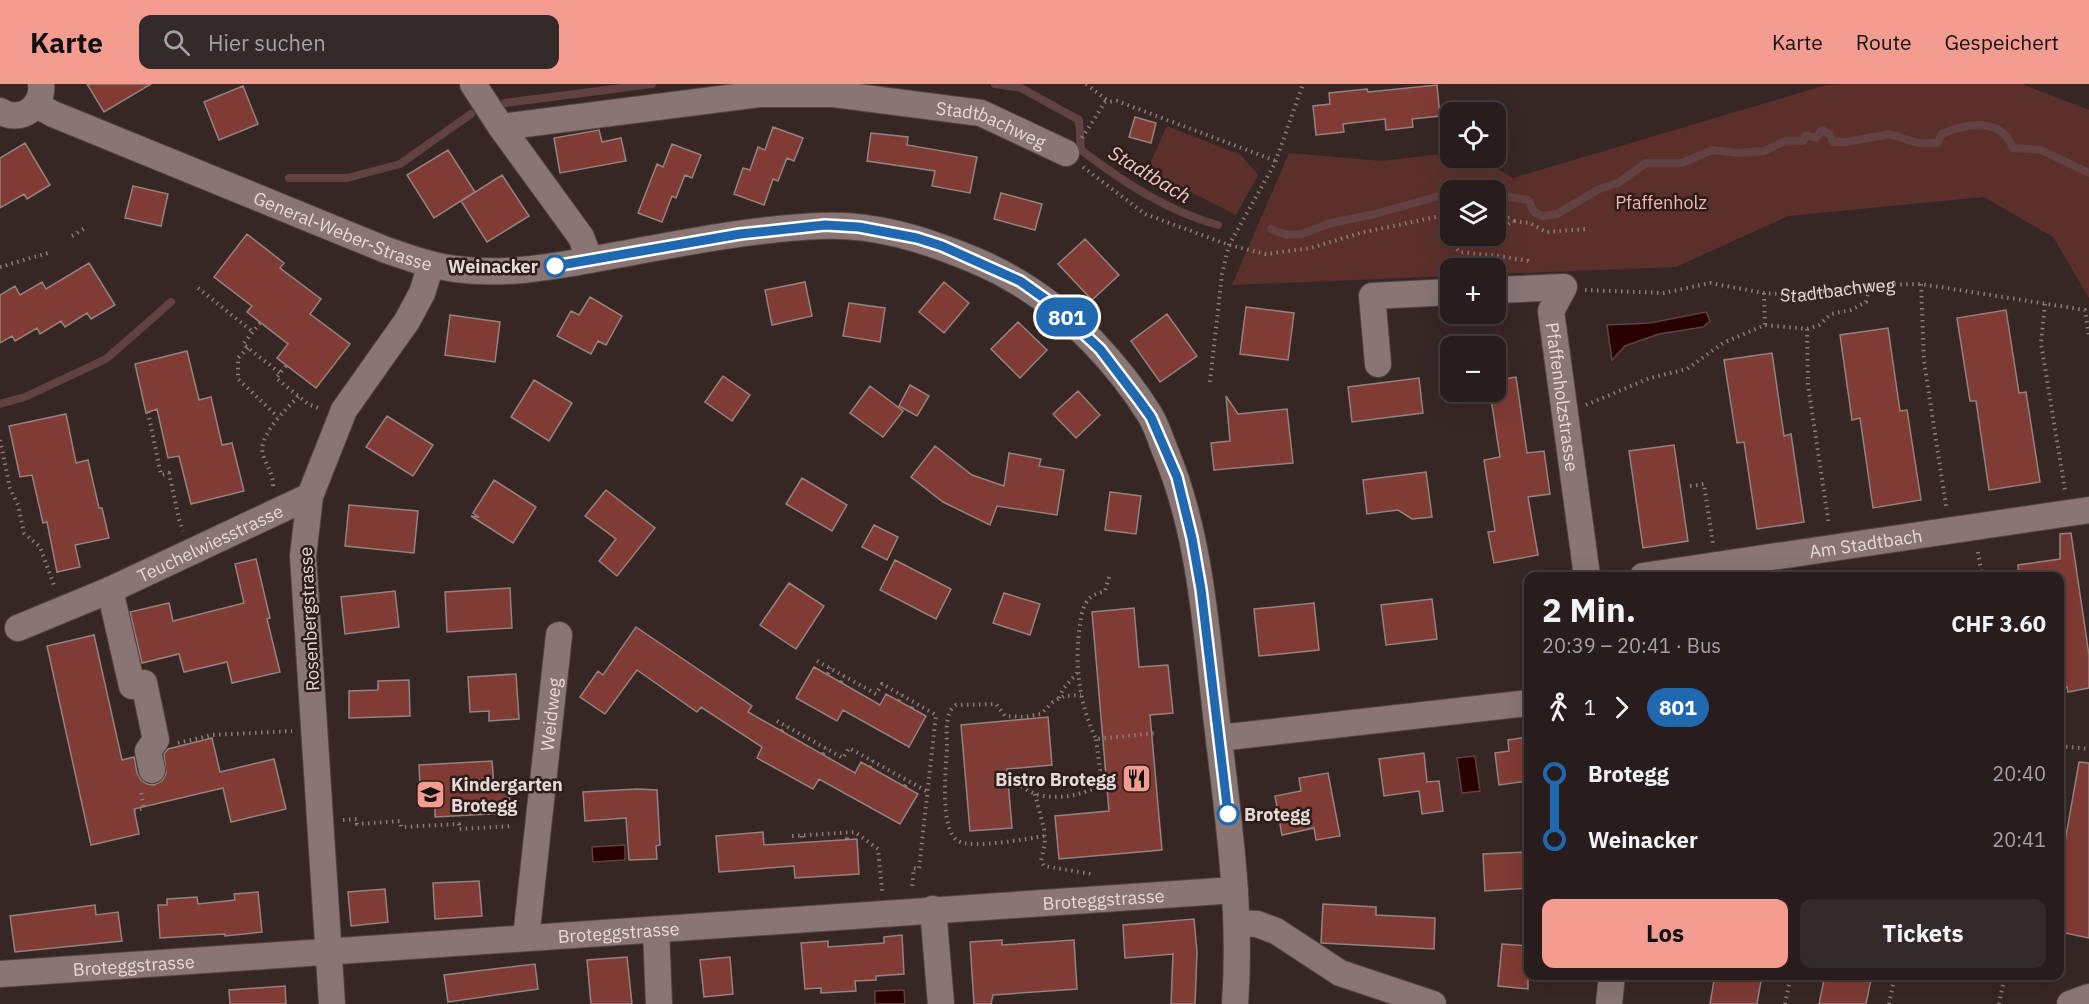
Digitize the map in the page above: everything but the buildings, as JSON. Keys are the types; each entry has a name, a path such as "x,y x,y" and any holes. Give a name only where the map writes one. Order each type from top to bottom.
{"street":[{"path":"473,84 501,127 581,237 590,260"},
{"name":"Stadtbachweg","path":"501,127 759,94 834,94 981,113 1066,153"},
{"path":"0,111 13,116 22,115 30,111 38,95"},
{"name":"General-Weber-Strasse","path":"38,95 63,118 387,250 431,265 475,271 542,268 785,228 825,225 859,227 917,238 942,246 1020,281 1051,303 1100,349 1138,399 1151,417 1177,477 1192,538 1199,579 1231,841 1237,923 1235,1004"},
{"name":"Rosenbergstrasse","path":"332,1004 303,556 309,496 344,410 407,321 422,293 431,265"},
{"path":"1506,290 1564,287"},
{"name":"Pfaffenholzstrasse","path":"1564,287 1551,311 1567,413 1587,572"},
{"path":"1378,364 1372,296 1440,293"},
{"name":"Teuchelwiesstrasse","path":"18,628 110,590 309,496"},
{"name":"Am Stadtbach","path":"1670,572 2089,510"},
{"path":"110,590 132,686 144,683 156,740 148,751 152,770"},
{"name":"Weidweg","path":"526,938 559,635"},
{"path":"1219,738 1524,703"},
{"name":"Broteggstrasse","path":"0,974 1235,890"},
{"path":"933,909 941,1004"},
{"path":"1237,923 1257,924 1276,931 1340,973 1433,1004"},
{"path":"656,930 659,1004"},
{"path":"1609,1004 1611,980"},
{"path":"2070,1004 2089,997"}],"path":[{"path":"1086,84 1109,101"},
{"path":"1210,382 1222,274 1229,245 1276,161 1303,84"},
{"path":"1094,118 1105,102 1116,101 1276,161"},
{"name":"Stadtbachweg","path":"1066,153 1145,214 1229,245 1266,254 1311,248 1360,233 1440,216"},
{"path":"1506,218 1530,223 1546,232 1586,229"},
{"path":"1506,225 1514,221"},
{"path":"72,236 87,227"},
{"path":"1457,246 1459,252 1528,261 1534,267"},
{"path":"0,267 48,253"},
{"name":"Stadtbachweg","path":"1564,287 1596,292 1664,293 1710,283 1764,293 1796,295 1870,285 1922,284 2085,310 2089,337"},
{"path":"1922,284 1924,361 1943,486"},
{"path":"1567,413 1650,378 1687,369 1724,343 1765,326 1807,329 1819,325 1831,314 1851,310 1866,302 1870,285"},
{"path":"198,288 253,332"},
{"path":"1764,293 1765,326"},
{"path":"2045,304 2041,343 2062,467"},
{"path":"260,322 243,344 280,373"},
{"path":"1807,329 1808,386 1826,508"},
{"path":"248,348 238,358 238,379 278,417"},
{"path":"286,366 276,378 308,404 319,408"},
{"path":"276,511 270,499 273,479 262,452 273,424 299,396"},
{"path":"148,412 162,475 169,473 178,519 192,551"},
{"path":"0,440 10,488 18,505 24,533 40,547 55,589"},
{"path":"1689,486 1704,484 1716,565"},
{"path":"1979,556 1981,572"},
{"path":"1011,780 1035,794 1051,797 1081,795 1097,787 1100,770 1096,739 1081,695 1077,673 1078,639 1085,603 1091,596 1105,591 1109,577"},
{"path":"817,661 876,694 882,684 936,715 919,869 914,868 912,895"},
{"path":"828,674 831,668"},
{"path":"1059,699 1063,689 1077,673"},
{"path":"841,682 844,676"},
{"path":"899,701 902,695"},
{"path":"1044,836 1023,840 969,843 959,842 953,836 949,828 945,797 947,728 950,712 956,705 996,704 1005,716 1024,717 1041,714 1053,702 1064,696 1081,695"},
{"path":"912,708 915,703"},
{"path":"777,721 843,758 849,748 928,792"},
{"path":"782,732 786,726"},
{"path":"205,736 314,730"},
{"path":"1096,739 1156,733"},
{"path":"2064,746 2089,749"},
{"path":"823,754 826,748"},
{"path":"870,767 873,761"},
{"path":"905,786 908,781"},
{"path":"1035,794 1045,843 1041,861 1044,866 1095,874"},
{"path":"346,820 357,819 357,824 400,821 401,827 459,824 459,829 513,825 514,831 539,830"},
{"path":"792,836 855,832 879,849 882,897"},
{"path":"847,833 847,839"},
{"path":"802,836 802,842"},
{"path":"1785,1004 1790,980"},
{"path":"1889,1004 1894,980"},
{"path":"1999,1004 2004,980"}],"green space":[{"name":"Pfaffenholz","path":"2022,84 2089,110 2089,298 2053,237 1984,197 1788,216 1676,267 1506,274 1506,258 1440,258 1440,276 1232,285 1289,153 1381,161 1440,154 1440,168 1496,168 1513,178 1826,85"},
{"path":"1167,126 1241,155 1258,175 1236,215 1147,170"}],"shaded area":[{"path":"1706,312 1710,321 1703,327 1659,334 1625,346 1612,360 1607,325 1650,323"},
{"path":"1475,756 1480,791 1462,793 1457,758"},
{"path":"625,845 625,860 593,862 592,847"},
{"path":"904,990 905,1004 875,1004 875,991"}],"waterway":[{"name":"Stadtbach","path":"505,103 652,84"},
{"name":"Stadtbach","path":"995,84 1021,88 1079,120 1081,150 1163,204 1218,225"},
{"name":"Stadtbach","path":"289,178 347,178 400,164 471,114"},
{"name":"Stadtbach","path":"1506,197 1528,200 1534,212 1543,216 1557,214 1599,189 1618,183 1646,163 1682,163 1712,150 1738,153 1764,151 1785,141 1803,141 1806,135 1816,138 1822,130 1830,135 1833,142 1847,142 1889,134 1918,143 1937,143 1942,134 1962,127 1982,125 2000,131 2008,138 2013,148 2041,150 2089,173"},
{"name":"Stadtbach","path":"1271,229 1287,235 1302,234 1331,223 1375,214 1440,196"},
{"name":"Stadtbach","path":"0,404 25,397 106,359 171,302"}],"bus line":[{"name":"801","path":"555,266 785,228 825,225 859,227 917,238 942,246 1020,281 1051,303 1100,349 1125,381 1151,417 1177,477 1192,538 1201,589 1228,814"}],"place":[{"name":"Weinacker","path":"555,266"},
{"name":"Bistro Brotegg","path":"1137,779"},
{"name":"Kindergarten Brotegg","path":"430,794"},
{"name":"Brotegg","path":"1228,814"}]}
